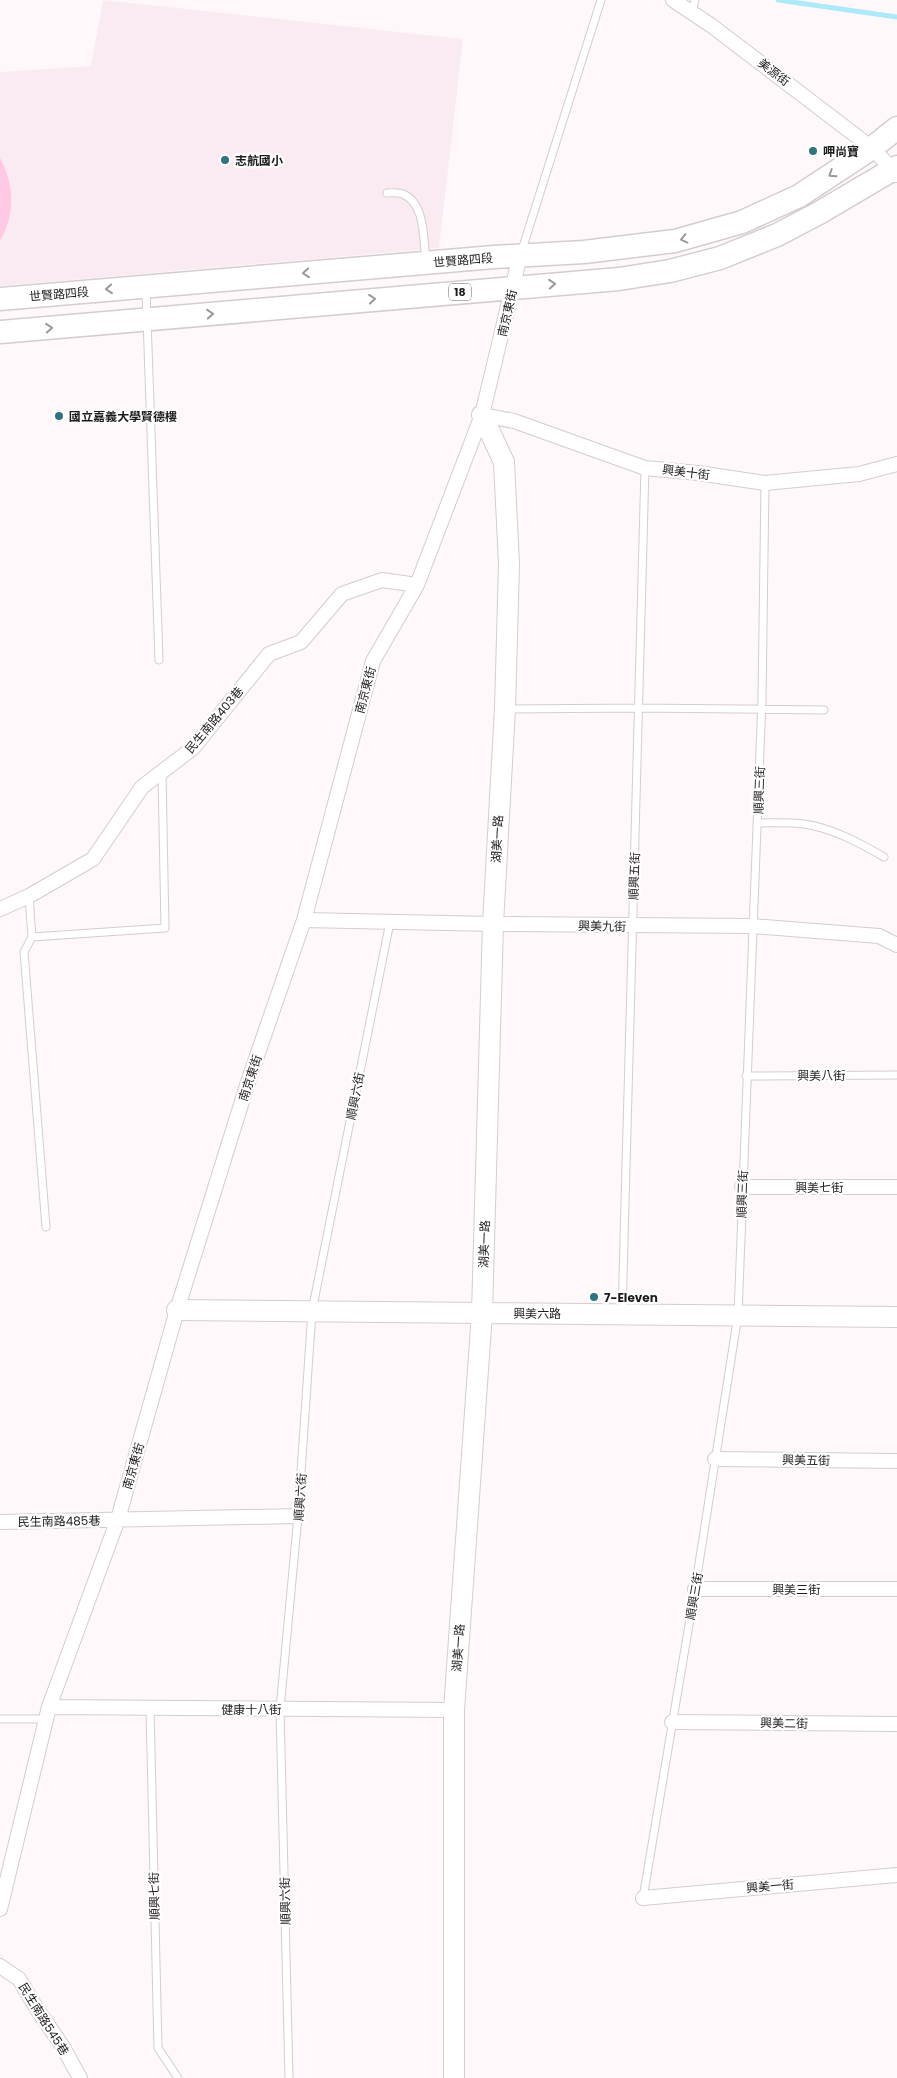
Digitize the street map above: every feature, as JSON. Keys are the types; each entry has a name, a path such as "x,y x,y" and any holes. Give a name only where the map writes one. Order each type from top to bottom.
{"main road":[{"name":"世賢路四段","path":"0,299 645,246 710,232 742,222 799,196 872,148 897,128"},
{"name":"18","path":"0,332 619,279 670,271 720,258 778,235 896,171"}],"street":[{"name":"美源街","path":"673,0 694,6 712,26 872,148 896,171"},
{"name":"南京東街","path":"0,1909 47,1713 118,1519 177,1310 249,1079 304,920 373,661 417,585 482,415 520,256"},
{"name":"興美十街","path":"482,415 514,421 645,468 698,473 765,483 859,474 897,464"},
{"name":"湖美一路","path":"454,2078 454,1710 482,1313 493,924 505,709 509,564 504,462 482,415"},
{"name":"民生南路403巷","path":"0,909 29,896 93,859 142,787 162,774 193,748 269,654 301,642 342,594 382,580 417,585"},
{"name":"興美九街","path":"304,920 632,926 752,926 879,936 897,945"},
{"name":"興美七街","path":"742,1187 897,1188"},
{"name":"興美六路","path":"177,1310 897,1317"},
{"name":"興美五街","path":"715,1459 897,1461"},
{"name":"民生南路485巷","path":"0,1522 298,1516"},
{"name":"興美三街","path":"695,1589 897,1589"},
{"name":"健康十八街","path":"47,1713 150,1708 454,1710"},
{"name":"興美二街","path":"672,1722 897,1724"},
{"name":"興美一街","path":"643,1898 897,1875"},
{"name":"民生南路545巷","path":"0,1966 19,1979 36,2009 63,2047 80,2078"}],"lane":[{"path":"520,256 601,0"},
{"path":"388,193 401,193 410,198 420,212 426,263"},
{"path":"146,286 159,660"},
{"name":"順興五街","path":"622,1314 645,468"},
{"name":"順興三街","path":"643,1898 695,1589 738,1315 761,709 765,483"},
{"path":"505,709 824,710"},
{"path":"32,936 165,928 162,774"},
{"path":"757,823 804,824 825,829 864,845 884,856"},
{"path":"29,896 32,936 24,952 46,1227"},
{"name":"順興六街","path":"289,2078 280,1709 298,1516 312,1311 390,922"},
{"name":"興美八街","path":"746,1076 897,1075"},
{"name":"順興七街","path":"150,1708 158,2048 178,2078"},
{"path":"0,1719 47,1713"}],"shaded area":[{"name":"志航國小","path":"103,0 463,39 439,248 0,286 0,72 91,66"},
{"path":"0,158 11,189 11,210 0,241"}],"waterway":[{"path":"778,0 897,17"}],"place":[{"name":"呷尚寶","path":"813,151"},
{"name":"志航國小","path":"225,160"},
{"name":"國立嘉義大學賢德樓","path":"59,416"},
{"name":"7-Eleven","path":"594,1297"}]}
